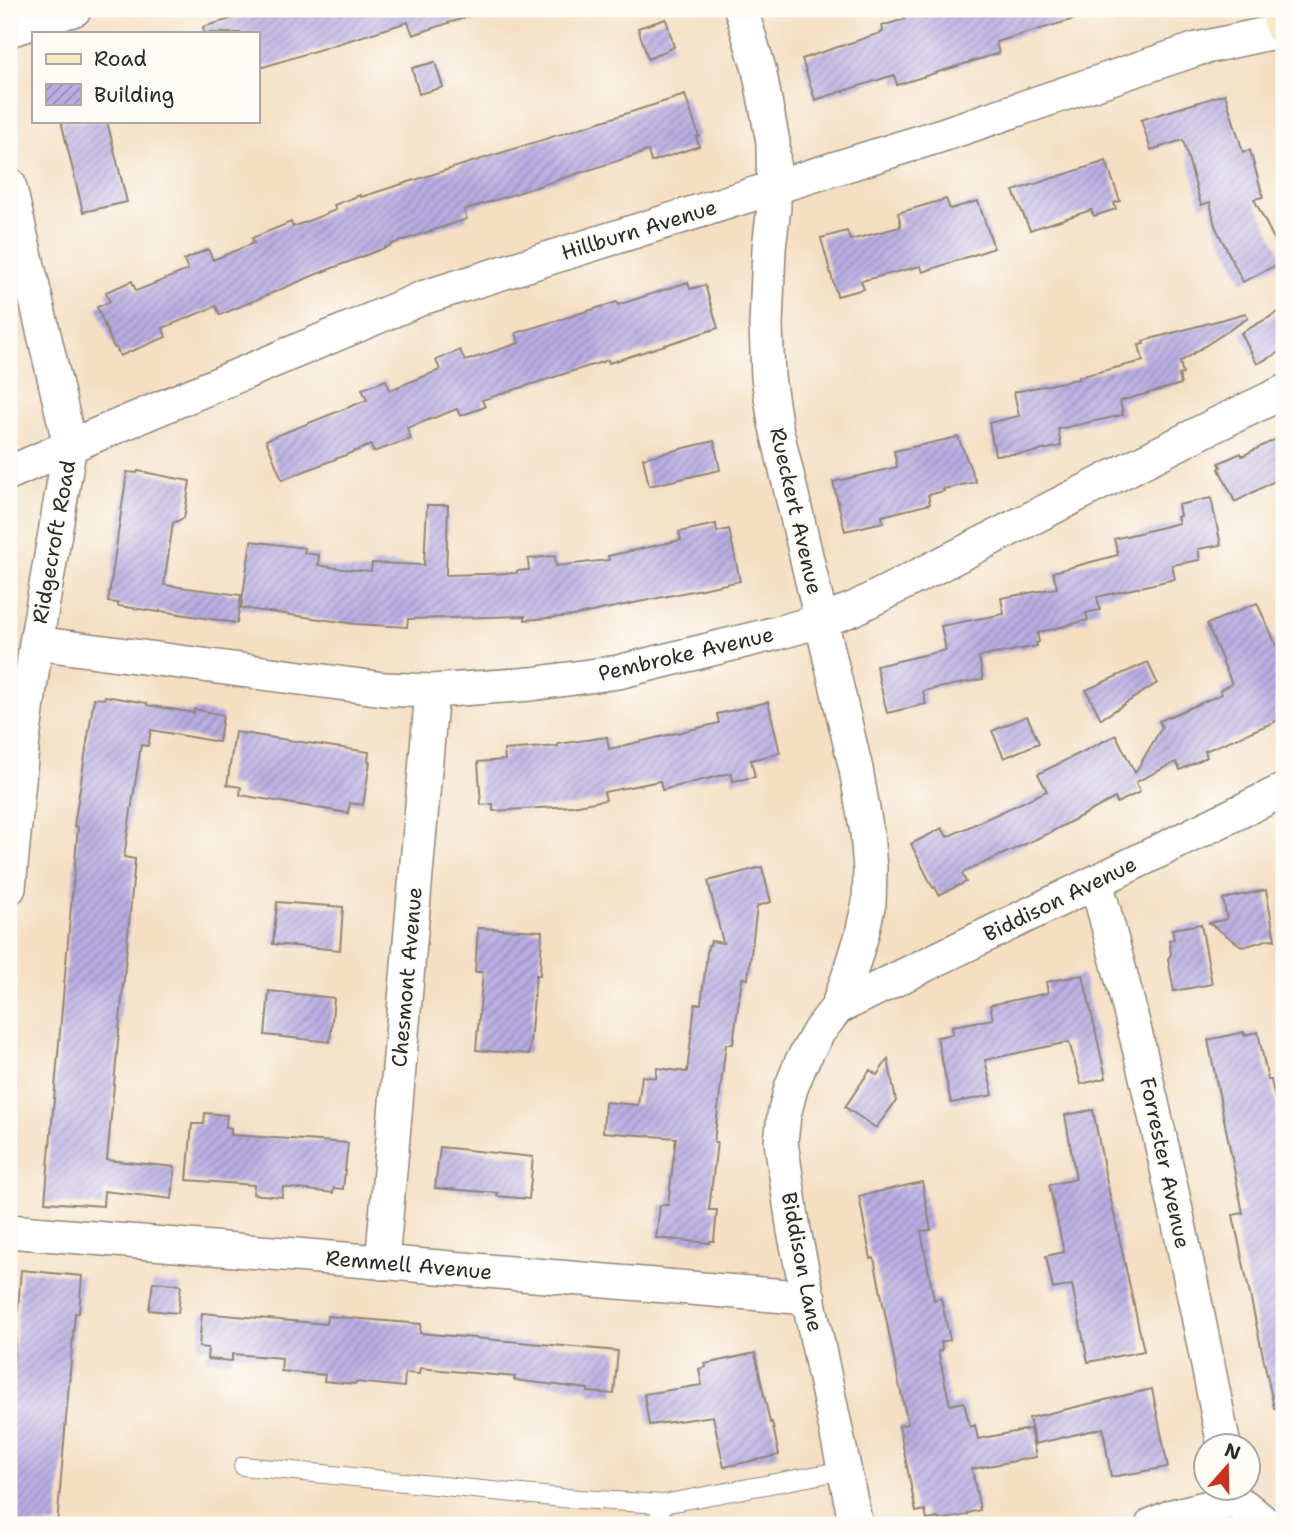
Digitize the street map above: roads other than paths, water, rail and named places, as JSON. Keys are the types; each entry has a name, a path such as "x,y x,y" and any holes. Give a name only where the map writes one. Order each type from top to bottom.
{"main road":[{"path":"1280,9 1284,28"}],"street":[{"path":"9,30 75,9"},
{"name":"Rueckert Avenue","path":"741,9 759,69 773,142 774,207 769,248 766,325 768,377 775,424 856,769 867,833 869,903 861,939 836,1008"},
{"name":"Hillburn Avenue","path":"9,473 425,297 942,135 1198,49 1284,28"},
{"path":"9,184 71,446"},
{"name":"Pembroke Avenue","path":"36,643 384,689 432,691 531,684 618,672 777,633 853,609 1284,392"},
{"name":"Ridgecroft Road","path":"9,888 22,748 36,643 71,446"},
{"name":"Chesmont Avenue","path":"382,1263 432,691"},
{"name":"Biddison Avenue","path":"836,1008 1284,790"},
{"name":"Forrester Avenue","path":"1096,882 1160,1135 1221,1432"},
{"name":"Biddison Lane","path":"836,1008 801,1063 784,1115 781,1142 794,1231 856,1525"},
{"name":"Remmell Avenue","path":"9,1231 809,1298"},
{"path":"1152,1525 1214,1502"},
{"path":"1240,1502 1266,1525"}],"lane":[{"path":"243,1466 549,1497 663,1504 845,1470"},
{"path":"656,1525 663,1504"}]}
